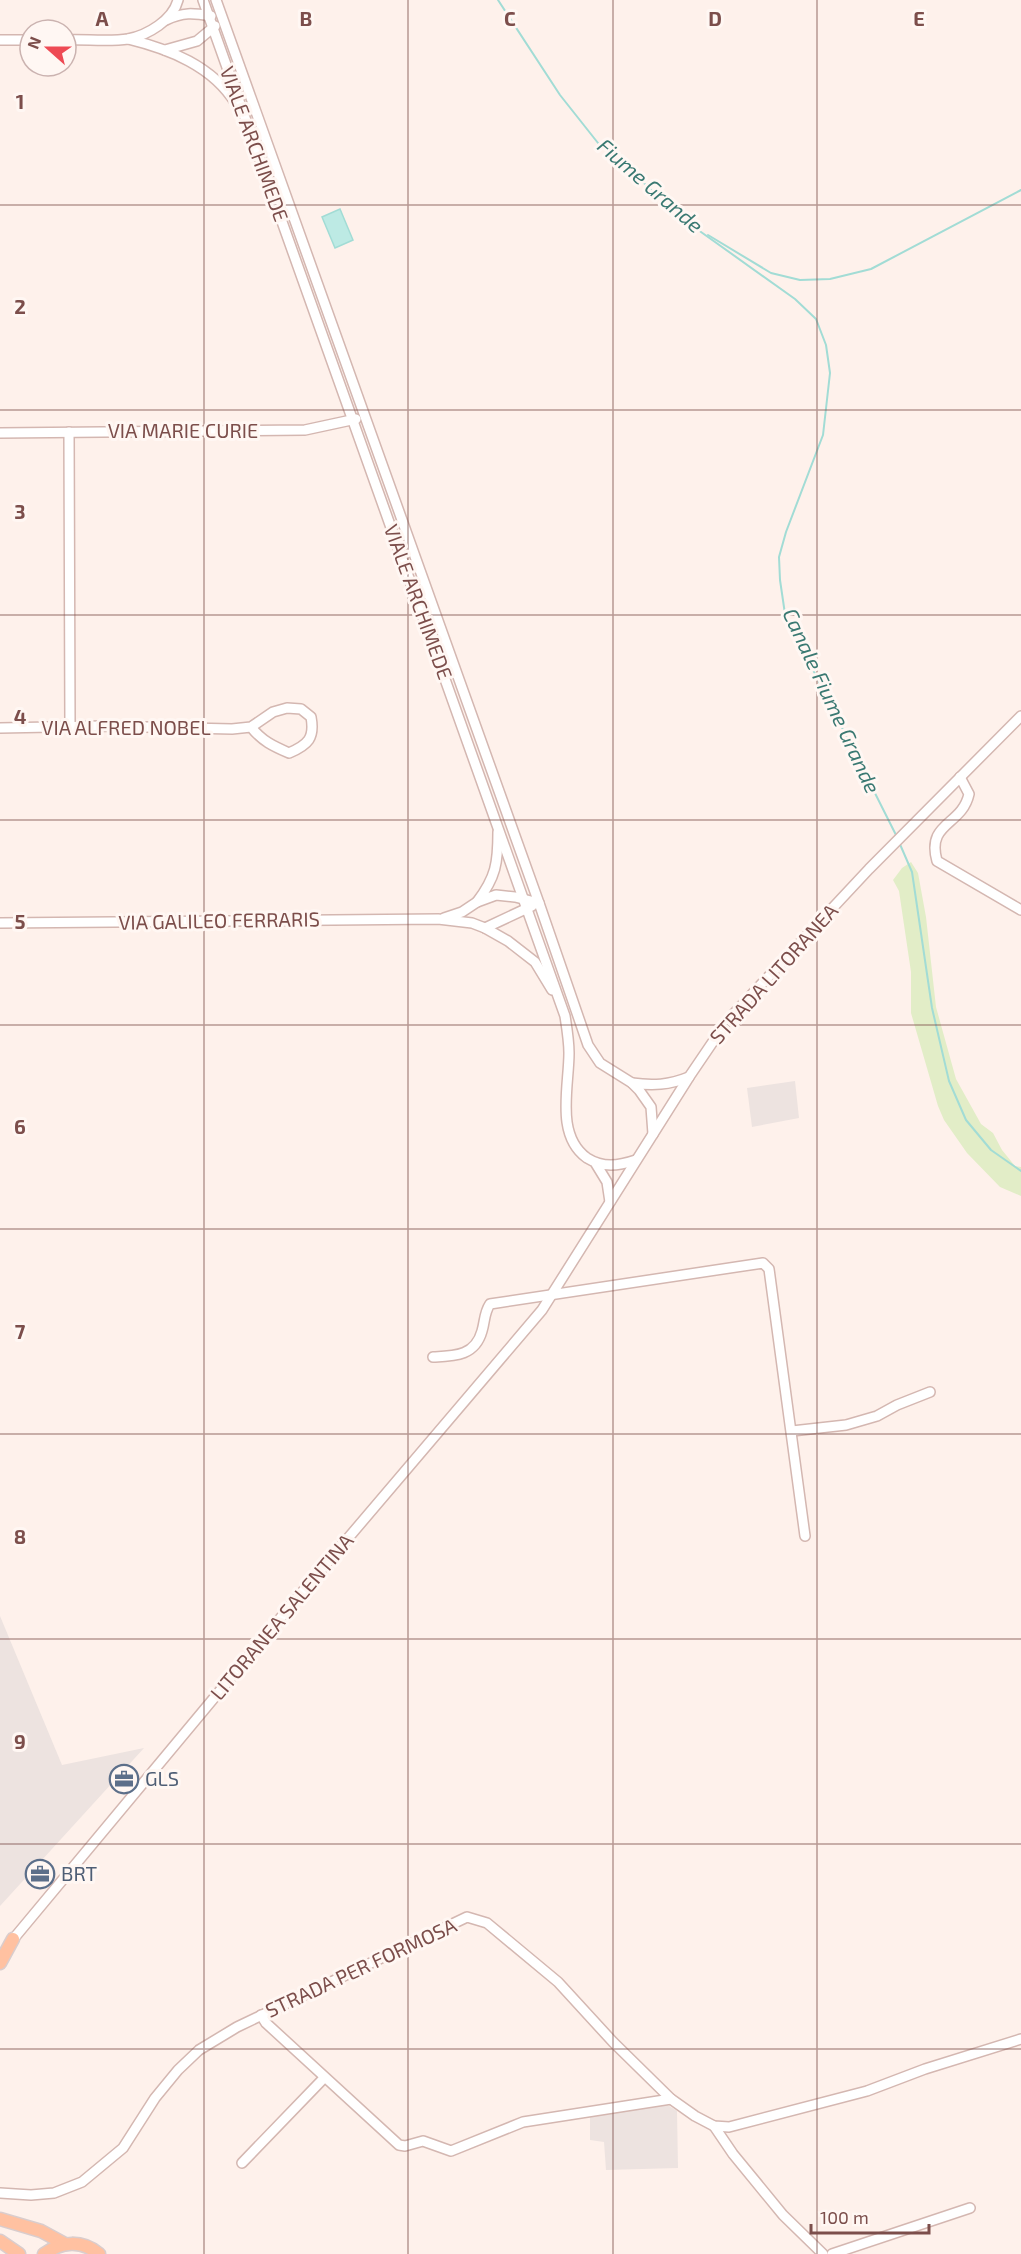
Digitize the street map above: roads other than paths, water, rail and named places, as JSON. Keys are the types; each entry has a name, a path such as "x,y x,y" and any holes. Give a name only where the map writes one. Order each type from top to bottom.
{"main road":[{"path":"0,1954 13,1939"},
{"path":"0,1963 13,1939"},
{"path":"0,2219 41,2231 65,2244"},
{"path":"0,2241 20,2254"},
{"path":"44,2254 65,2244 85,2245 99,2254"}],"street":[{"path":"166,20 178,0"},
{"name":"VIALE ARCHIMEDE","path":"203,0 560,1000 565,1016 569,1052 567,1122 570,1138 576,1148 596,1164"},
{"name":"VIALE ARCHIMEDE","path":"216,0 588,1045 600,1063 632,1083 651,1107 653,1134"},
{"path":"128,39 180,14 192,12 222,17"},
{"path":"165,50 197,41 222,17"},
{"path":"78,40 128,39 165,50 202,69 219,82 246,119"},
{"path":"0,40 18,40"},
{"name":"VIA MARIE CURIE","path":"0,433 305,430 365,417"},
{"path":"69,432 70,726"},
{"path":"287,708 301,709 311,717 313,731 309,741 300,749 289,753 270,745 251,727 273,711 287,708"},
{"name":"STRADA LITORANEA","path":"551,1296 689,1077 727,1021 869,869 1021,716"},
{"name":"VIA ALFRED NOBEL","path":"0,728 70,726 232,729 251,727"},
{"path":"960,777 969,794 967,805 935,837 933,849 936,861 1021,910"},
{"path":"477,902 490,885 498,858 498,825"},
{"name":"VIA GALILEO FERRARIS","path":"438,920 462,912 477,902 496,895 539,903"},
{"path":"485,928 539,903"},
{"name":"VIA GALILEO FERRARIS","path":"0,923 438,920 472,924 508,940 535,962 560,1000"},
{"path":"632,1083 657,1086 689,1077"},
{"path":"596,1164 619,1165 636,1160"},
{"path":"596,1164 606,1182 610,1202"},
{"path":"433,1357 457,1356 471,1351 478,1341 484,1313 490,1304 763,1263 768,1269 805,1536"},
{"name":"LITORANEA SALENTINA","path":"13,1939 298,1597 542,1310 551,1296"},
{"path":"792,1431 846,1425 877,1416 930,1392"},
{"name":"STRADA PER FORMOSA","path":"0,2193 31,2195 54,2193 82,2182 123,2148 155,2098 199,2050 261,2015 467,1917 487,1923 558,1982 613,2042 671,2098 695,2116 714,2126 733,2154 783,2215 823,2254"},
{"path":"261,2015 266,2023 393,2142 405,2146 423,2141 451,2151 523,2122 671,2098"},
{"path":"714,2126 729,2127 867,2091 925,2069 1021,2039"},
{"path":"242,2163 324,2078"},
{"path":"832,2254 970,2208"}],"water":[{"path":"340,209 353,240 335,248 322,217"}],"waterway":[{"name":"Fiume Grande","path":"498,0 560,95 598,143 693,226"},
{"name":"Fiume Grande","path":"708,235 771,273 800,280 830,279 871,269 1021,190"},
{"name":"Canale Fiume Grande","path":"694,227 795,299 816,319 826,345 830,373 823,435 786,532 779,557 780,580 785,614 897,837"},
{"name":"Canale Fiume Grande","path":"899,842 912,872 932,1008 949,1081 966,1120 991,1150 1021,1171"}],"place":[{"name":"GLS","path":"124,1779"},
{"name":"BRT","path":"40,1874"}]}
